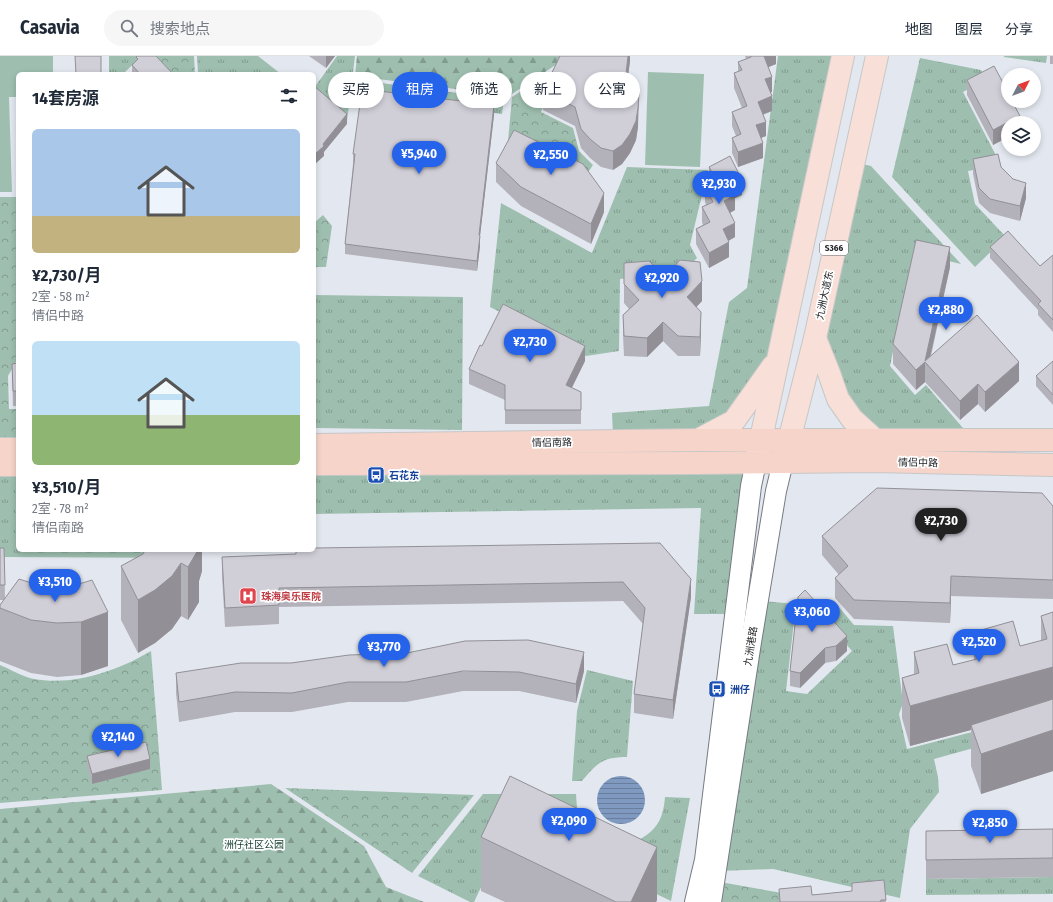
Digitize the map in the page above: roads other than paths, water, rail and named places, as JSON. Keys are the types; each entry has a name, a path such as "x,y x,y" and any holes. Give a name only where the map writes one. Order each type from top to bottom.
{"highway":[{"path":"789,440 1053,440"},
{"name":"情侣南路","path":"316,445 789,440"},
{"path":"0,449 16,449"},
{"name":"情侣中路","path":"783,462 873,461 1053,465"},
{"path":"316,464 783,462"},
{"path":"0,465 16,465"}],"main road":[{"path":"756,462 843,56"},
{"name":"九洲大道东","path":"783,462 815,338 877,56"},
{"path":"803,241 835,245"},
{"path":"815,338 838,399 852,419 874,439"},
{"path":"698,440 734,421 778,359"}],"street":[{"name":"九洲港路","path":"695,902 705,860 751,486 756,462"},
{"name":"九洲港路","path":"711,902 752,634 776,491 783,462"}],"water":[{"path":"616,776 626,776 638,783 645,795 645,805 638,817 626,824 616,824 608,820 601,813 597,805 597,795 601,787 608,780"}],"place":[{"name":"石花东","path":"376,475"},
{"name":"珠海奥乐医院","path":"248,596"},
{"name":"洲仔","path":"717,689"}],"park label":[{"name":"洲仔社区公园","path":"254,844"}]}
